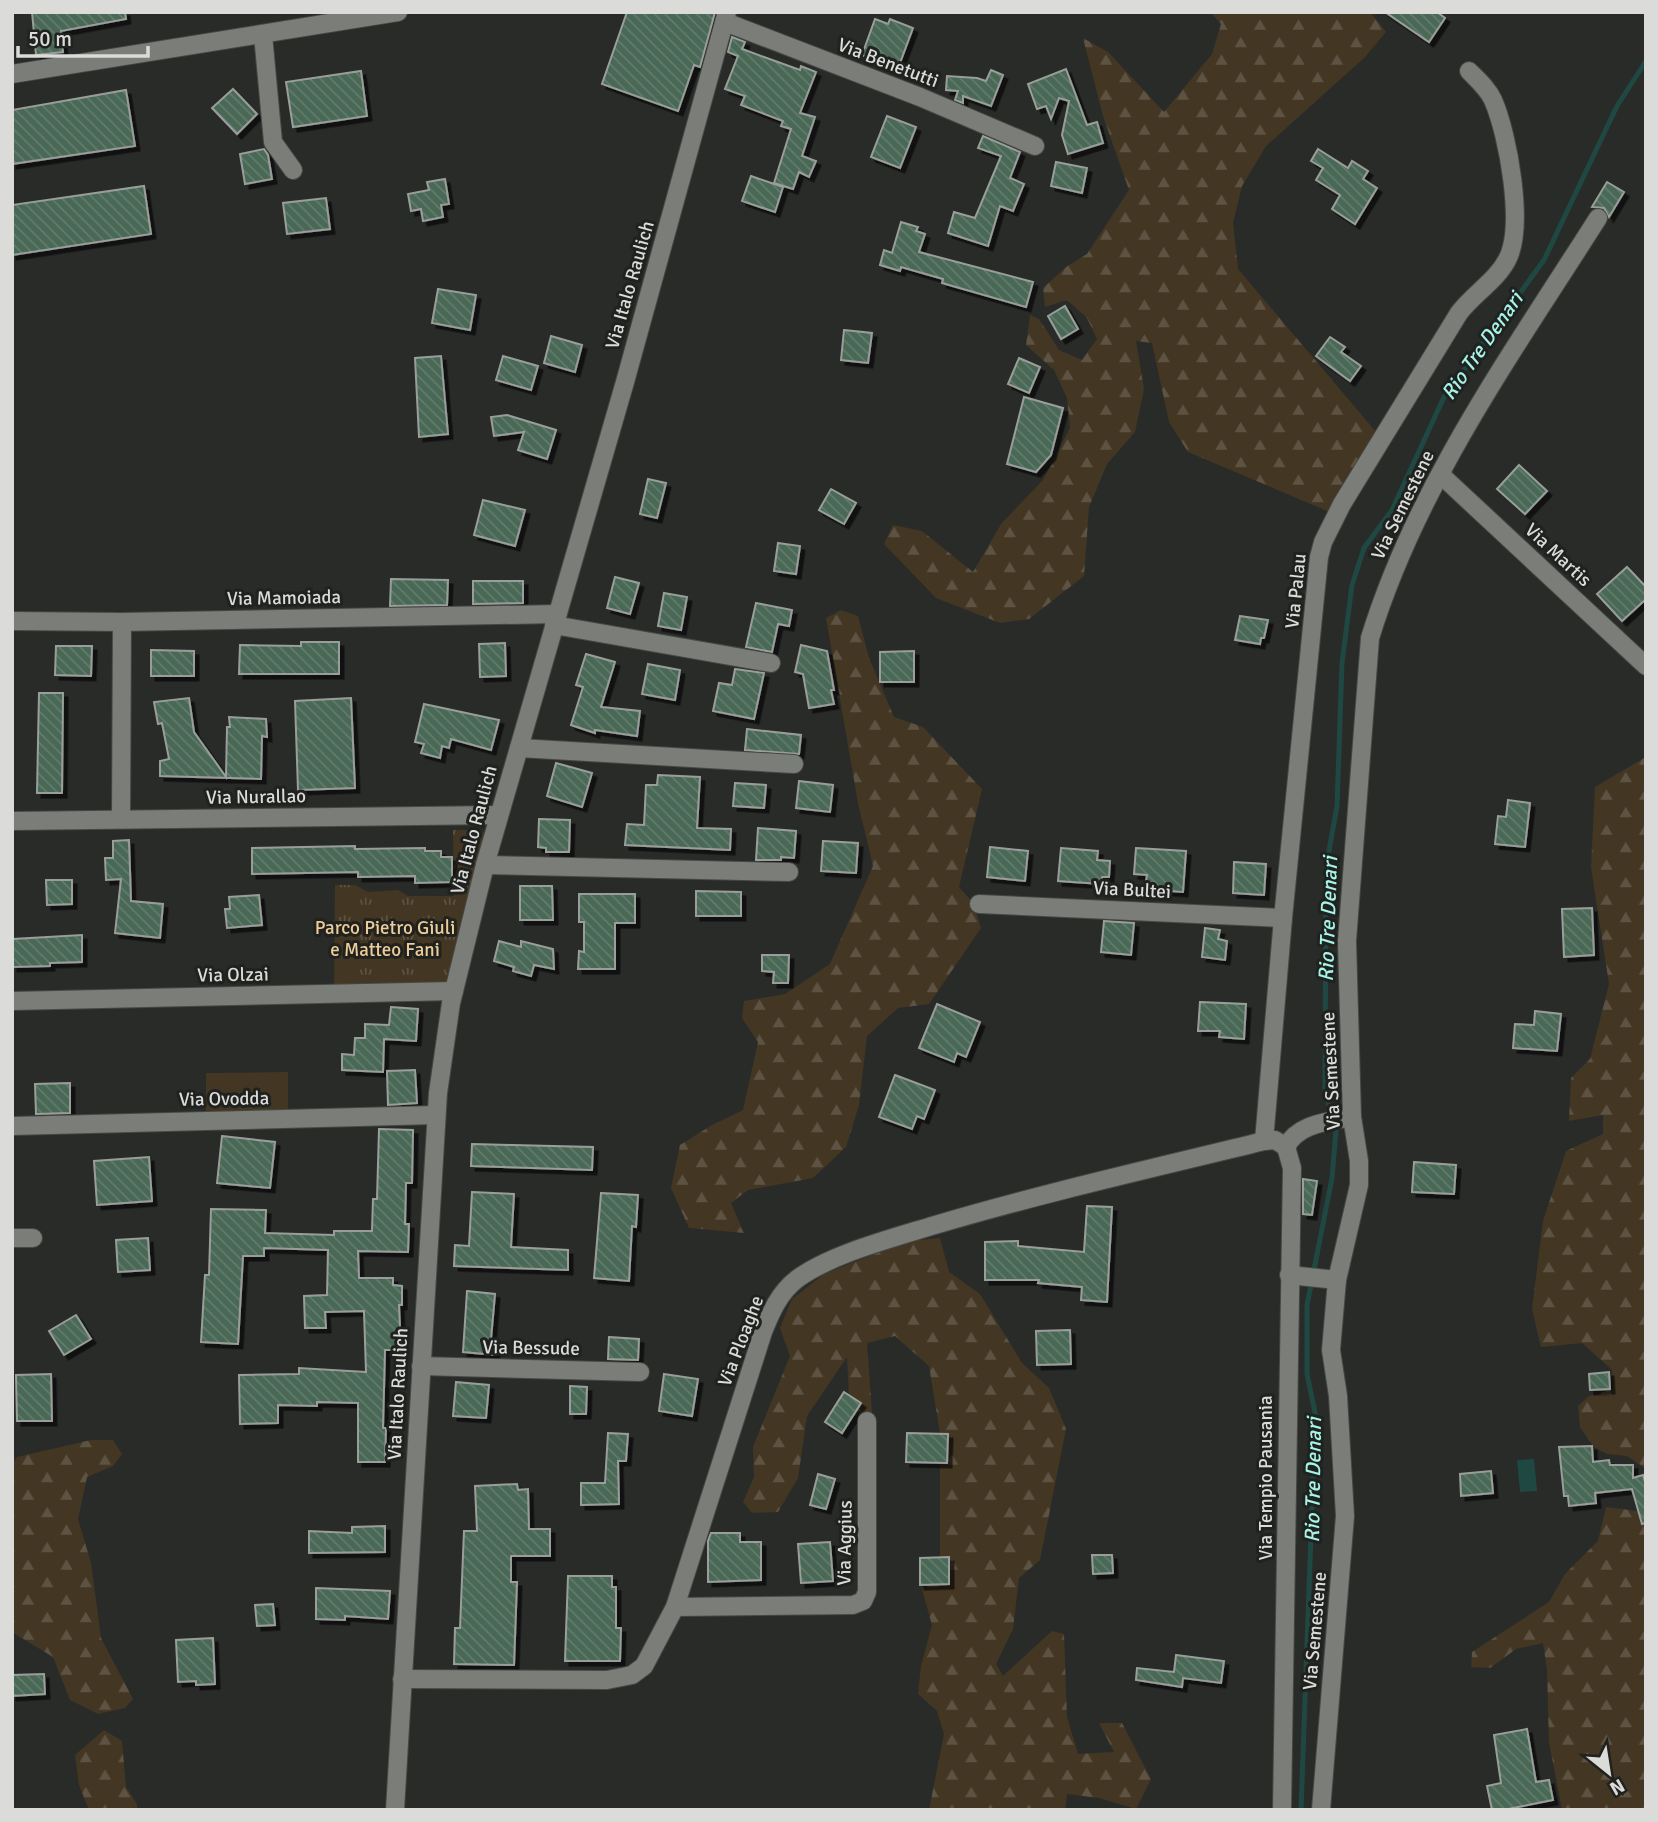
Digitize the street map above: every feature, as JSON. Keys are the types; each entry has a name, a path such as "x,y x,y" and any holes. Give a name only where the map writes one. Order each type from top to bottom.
{"street":[{"path":"12,74 263,35 312,20 398,12"},
{"name":"Via Benetutti","path":"726,17 1035,146"},
{"name":"Via Italo Raulich","path":"396,1810 436,1115 443,1047 485,865 625,382 726,17"},
{"path":"263,35 273,142 293,170"},
{"name":"Via Palau","path":"1264,1141 1283,918 1312,638 1316,568 1323,542 1342,504 1459,313 1503,266 1511,249 1515,214 1507,145 1492,98 1469,71"},
{"name":"Via Semestene","path":"1321,1810 1346,1516 1338,1396 1331,1350 1337,1280 1359,1185 1359,1161 1352,1117 1347,941 1370,638 1384,592 1464,428 1598,218"},
{"name":"Via Martis","path":"1441,475 1646,666"},
{"name":"Via Mamoiada","path":"12,621 556,620 771,663"},
{"path":"121,819 122,622"},
{"path":"519,748 794,764"},
{"name":"Via Nurallao","path":"12,821 499,816"},
{"path":"485,865 789,872"},
{"name":"Via Bultei","path":"979,904 1283,918"},
{"name":"Via Olzai","path":"12,1001 454,991"},
{"name":"Via Ovodda","path":"12,1126 436,1115"},
{"path":"1286,1147 1294,1135 1306,1127 1352,1117"},
{"name":"Via Ploaghe","path":"402,1679 607,1680 626,1677 644,1666 674,1608 763,1332 778,1298 796,1280 869,1246 1045,1194 1264,1141 1275,1140 1286,1147"},
{"name":"Via Tempio Pausania","path":"1282,1810 1292,1168 1286,1147"},
{"path":"12,1238 33,1238"},
{"path":"1289,1275 1337,1280"},
{"name":"Via Bessude","path":"421,1366 640,1372"},
{"name":"Via Aggius","path":"674,1608 853,1605 863,1601 867,1592 867,1421"}],"green space":[{"path":"1210,12 1370,12 1386,32 1364,58 1266,146 1242,186 1233,223 1238,269 1377,433 1332,513 1188,452 1169,422 1152,343 1136,341 1144,389 1135,432 1107,464 1089,507 1084,576 1029,619 1000,623 936,598 884,544 893,525 922,531 973,572 1001,524 1043,480 1070,428 1067,398 1054,370 1026,345 1030,315 1039,319 1059,350 1082,360 1097,339 1087,318 1067,300 1045,307 1043,288 1066,267 1087,254 1129,190 1103,116 1083,38 1108,52 1164,112 1212,54 1221,24"},
{"path":"841,610 858,616 869,658 894,717 923,727 982,789 959,887 973,903 981,928 929,1004 898,1008 867,1036 859,1105 846,1147 813,1178 748,1190 731,1203 744,1233 689,1228 671,1188 680,1145 743,1110 758,1042 742,1018 744,1001 785,994 830,964 873,866 858,803 826,618"},
{"path":"1644,758 1646,1469 1627,1456 1607,1454 1594,1447 1580,1427 1578,1406 1589,1396 1613,1389 1612,1370 1582,1343 1541,1347 1532,1309 1543,1221 1566,1151 1603,1134 1603,1115 1569,1121 1571,1078 1590,1059 1609,984 1591,867 1595,787"},
{"name":"Parco Pietro Giuli e Matteo Fani","path":"453,830 478,830 483,832 484,839 448,987 334,989 335,885 355,885 368,892 398,890 408,896 454,896"},
{"path":"288,1072 288,1111 206,1112 206,1073"},
{"path":"940,1238 949,1272 980,1294 1022,1363 1049,1388 1066,1429 1040,1560 1019,1578 1013,1629 996,1664 1003,1676 1052,1631 1064,1634 1067,1717 1078,1754 1114,1752 1099,1723 1122,1723 1151,1779 1136,1809 1099,1798 1067,1794 1065,1810 929,1810 944,1734 937,1711 918,1694 921,1666 932,1625 922,1589 940,1573 940,1433 929,1366 895,1336 867,1343 872,1414 850,1417 847,1357 807,1416 798,1478 778,1512 752,1513 743,1502 754,1477 753,1447 790,1356 780,1328 792,1299 824,1274 908,1241"},
{"path":"91,1440 113,1440 122,1454 113,1466 87,1477 78,1519 91,1563 101,1638 133,1699 125,1708 98,1714 70,1700 53,1657 12,1632 12,1464 17,1457"},
{"path":"1646,1504 1646,1810 1562,1810 1549,1742 1547,1670 1543,1643 1516,1649 1490,1668 1471,1667 1472,1652 1549,1602 1565,1574 1598,1541 1606,1507 1637,1511"},
{"path":"104,1730 122,1741 126,1787 137,1804 137,1810 89,1810 79,1785 75,1755"}],"water":[{"path":"1534,1459 1537,1491 1520,1492 1517,1460"}],"building":[{"path":"32,12 125,12 126,19 61,31 63,52 36,55"},
{"path":"627,12 715,12 700,67 694,65 678,111 602,84"},
{"path":"1385,12 1437,12 1445,18 1429,42"},
{"path":"875,19 888,24 890,19 913,28 897,71 862,55"},
{"path":"732,37 745,42 742,49 800,70 801,66 816,72 800,113 815,117 802,156 816,161 809,177 799,172 793,189 774,183 791,129 781,126 783,121 741,105 745,96 725,89 738,56 728,52"},
{"path":"1066,69 1087,125 1097,122 1103,143 1068,154 1062,135 1069,101 1059,98 1051,119 1046,106 1037,109 1028,84"},
{"path":"991,70 1003,75 991,106 963,96 963,103 955,100 958,91 946,90 947,76 986,81"},
{"path":"361,71 367,116 293,127 286,82"},
{"path":"233,89 257,114 237,134 212,108"},
{"path":"126,90 135,146 12,164 12,110"},
{"path":"887,116 916,127 900,168 871,157"},
{"path":"983,136 1020,152 1010,178 1024,184 1013,211 1000,206 988,246 948,233 954,212 975,218 1001,156 978,148"},
{"path":"264,149 268,155 272,179 245,184 240,154"},
{"path":"1318,149 1348,168 1352,161 1368,171 1363,179 1377,188 1355,224 1332,209 1340,195 1316,180 1323,168 1311,161"},
{"path":"1056,162 1087,168 1082,193 1051,186"},
{"path":"751,176 783,187 775,212 742,201"},
{"path":"445,179 449,204 441,205 443,217 423,221 421,209 411,211 408,194 429,190 427,182"},
{"path":"1607,182 1624,192 1609,217 1604,208 1592,207"},
{"path":"144,186 151,234 12,255 12,205"},
{"path":"326,198 330,229 287,234 283,203"},
{"path":"901,222 918,227 916,231 925,234 919,252 1033,282 1026,307 942,283 943,279 901,267 900,271 880,265 884,250 892,253"},
{"path":"438,289 476,295 470,330 432,323"},
{"path":"1065,306 1078,329 1061,339 1048,316"},
{"path":"844,330 872,333 868,363 841,360"},
{"path":"551,336 582,345 575,372 544,363"},
{"path":"1330,337 1345,347 1341,352 1361,366 1350,381 1316,356"},
{"path":"441,356 448,434 419,437 415,358"},
{"path":"503,356 538,366 531,390 496,380"},
{"path":"1019,358 1040,367 1029,393 1008,384"},
{"path":"1024,397 1063,408 1051,455 1036,472 1007,464"},
{"path":"507,415 556,430 547,459 518,450 524,432 494,436 491,417"},
{"path":"1519,465 1547,491 1525,514 1497,489"},
{"path":"648,479 666,483 657,518 640,514"},
{"path":"831,489 856,503 844,524 819,510"},
{"path":"483,500 525,510 515,546 474,535"},
{"path":"778,543 800,546 796,574 774,571"},
{"path":"1627,567 1646,587 1646,599 1622,621 1597,594"},
{"path":"615,577 639,583 630,614 607,608"},
{"path":"391,579 448,580 447,605 390,606"},
{"path":"473,581 523,581 523,603 473,604"},
{"path":"664,593 687,597 681,630 658,626"},
{"path":"756,603 792,610 789,626 778,624 772,652 746,647"},
{"path":"1240,616 1268,620 1260,644 1235,640"},
{"path":"301,642 339,642 339,674 239,674 240,645 301,646"},
{"path":"505,643 506,676 480,677 479,644"},
{"path":"801,645 827,651 834,704 809,708 803,674 795,672"},
{"path":"56,646 92,646 91,676 55,675"},
{"path":"151,650 194,651 194,676 151,676"},
{"path":"914,651 914,682 880,682 880,652"},
{"path":"586,654 615,662 601,707 640,711 637,736 595,730 595,733 571,725 583,687 576,685"},
{"path":"648,664 680,670 675,700 642,694"},
{"path":"735,669 764,673 754,719 713,711 719,683 732,685"},
{"path":"39,693 63,693 62,793 37,793"},
{"path":"189,698 194,732 226,777 229,717 266,719 267,737 262,736 261,779 160,776 160,761 169,759 162,723 158,724 154,702"},
{"path":"351,698 355,788 298,790 295,701"},
{"path":"424,704 499,720 491,750 451,739 449,748 442,746 440,758 421,753 424,744 415,742"},
{"path":"747,729 801,735 799,754 745,750"},
{"path":"556,763 592,773 582,807 547,796"},
{"path":"658,775 700,777 697,828 731,829 730,850 625,845 627,824 644,825 646,785 657,785"},
{"path":"799,781 833,785 830,812 796,808"},
{"path":"735,783 766,785 764,808 733,806"},
{"path":"1508,800 1530,803 1525,847 1495,844 1498,816 1506,817"},
{"path":"539,819 570,820 569,852 546,852 546,848 538,847"},
{"path":"758,828 796,831 794,858 756,860"},
{"path":"129,840 131,901 163,904 160,938 115,933 121,879 106,880 105,858 113,858 113,841"},
{"path":"823,841 858,843 856,873 821,871"},
{"path":"355,846 355,849 425,848 425,851 441,851 441,857 452,857 452,882 415,883 415,876 358,877 358,872 252,874 252,848"},
{"path":"990,847 1028,851 1025,881 987,877"},
{"path":"1061,848 1098,851 1097,860 1110,861 1109,877 1102,877 1101,884 1058,881"},
{"path":"1136,848 1186,851 1183,892 1155,890 1155,883 1146,882 1147,875 1134,874"},
{"path":"1234,862 1266,864 1264,895 1233,893"},
{"path":"46,880 72,880 72,904 47,905"},
{"path":"520,886 552,886 553,920 520,920"},
{"path":"696,891 741,892 741,916 696,916"},
{"path":"579,894 635,894 635,923 615,923 615,969 578,969 579,951 584,952 584,922 579,922"},
{"path":"259,895 262,925 227,928 225,909 230,909 229,897"},
{"path":"1592,908 1594,955 1564,957 1562,909"},
{"path":"1104,921 1134,923 1131,955 1101,952"},
{"path":"1205,928 1220,930 1218,939 1227,941 1225,960 1202,957"},
{"path":"82,935 82,962 13,967 13,939"},
{"path":"499,941 521,947 521,941 553,949 554,969 534,965 531,976 513,971 514,967 494,961"},
{"path":"762,955 789,955 788,983 773,983 774,972 762,971"},
{"path":"1200,1002 1246,1004 1244,1039 1219,1037 1220,1031 1198,1031"},
{"path":"937,1004 980,1022 966,1057 957,1053 954,1062 919,1048"},
{"path":"391,1007 418,1009 416,1041 384,1039 383,1072 342,1070 342,1054 354,1055 355,1038 365,1038 365,1024 389,1025"},
{"path":"1535,1011 1561,1014 1557,1051 1513,1048 1515,1024 1534,1025"},
{"path":"415,1070 417,1103 388,1105 387,1071"},
{"path":"895,1075 935,1090 924,1119 917,1116 912,1129 879,1117"},
{"path":"70,1083 70,1113 36,1114 35,1084"},
{"path":"379,1129 413,1130 412,1183 406,1183 405,1224 409,1224 408,1252 358,1251 359,1278 393,1278 393,1285 402,1286 402,1305 399,1305 401,1350 385,1350 385,1462 358,1462 358,1403 278,1405 278,1423 240,1424 239,1375 299,1374 299,1368 366,1372 364,1311 325,1312 326,1328 305,1328 304,1296 327,1295 328,1250 264,1248 264,1256 243,1256 238,1344 201,1342 205,1275 209,1275 211,1209 266,1210 265,1233 334,1235 334,1231 372,1231 373,1199 377,1199"},
{"path":"222,1136 275,1142 270,1188 217,1183"},
{"path":"472,1144 593,1147 592,1170 471,1166"},
{"path":"149,1157 152,1201 97,1205 94,1161"},
{"path":"1414,1162 1456,1165 1454,1194 1412,1192"},
{"path":"1303,1179 1317,1181 1312,1215 1303,1214"},
{"path":"472,1192 514,1194 511,1247 568,1250 568,1270 454,1266 455,1245 469,1246"},
{"path":"601,1193 638,1195 636,1227 632,1226 629,1281 594,1278"},
{"path":"1087,1206 1112,1207 1107,1302 1081,1300 1082,1287 1038,1283 1039,1280 985,1280 985,1242 1018,1241 1018,1246 1084,1252"},
{"path":"148,1238 150,1270 118,1272 116,1240"},
{"path":"467,1291 495,1294 491,1339 496,1339 495,1355 463,1352"},
{"path":"76,1315 91,1339 64,1355 49,1331"},
{"path":"1070,1330 1071,1364 1037,1365 1036,1331"},
{"path":"609,1337 639,1339 638,1360 608,1359"},
{"path":"1609,1372 1610,1389 1590,1390 1589,1374"},
{"path":"51,1374 52,1421 17,1421 16,1375"},
{"path":"664,1374 698,1379 692,1416 659,1411"},
{"path":"456,1382 489,1385 486,1418 453,1416"},
{"path":"570,1386 587,1387 586,1414 570,1414"},
{"path":"844,1392 861,1403 842,1433 825,1422"},
{"path":"608,1433 628,1434 626,1461 618,1461 619,1504 581,1505 581,1483 605,1483"},
{"path":"907,1433 948,1434 947,1463 906,1462"},
{"path":"1592,1446 1593,1462 1609,1460 1610,1465 1633,1465 1633,1478 1643,1475 1646,1485 1646,1523 1642,1524 1632,1489 1595,1493 1596,1503 1569,1506 1568,1496 1564,1496 1559,1447"},
{"path":"1491,1471 1493,1493 1461,1496 1460,1474"},
{"path":"818,1474 835,1479 826,1509 810,1505"},
{"path":"517,1484 518,1490 528,1489 529,1529 550,1529 550,1556 511,1556 511,1582 517,1582 514,1665 454,1664 455,1628 460,1628 464,1531 477,1531 475,1486"},
{"path":"385,1526 385,1552 309,1553 309,1531 352,1533 352,1527"},
{"path":"711,1533 740,1533 740,1542 761,1542 761,1580 708,1582 708,1541"},
{"path":"830,1542 833,1581 801,1583 798,1544"},
{"path":"1092,1555 1112,1555 1113,1573 1093,1574"},
{"path":"949,1557 949,1584 920,1585 920,1558"},
{"path":"568,1576 612,1576 612,1587 616,1587 616,1628 621,1628 620,1661 565,1661"},
{"path":"316,1588 390,1591 388,1619 345,1616 345,1620 316,1619"},
{"path":"273,1604 275,1625 257,1626 255,1605"},
{"path":"213,1638 215,1684 178,1682 176,1640"},
{"path":"1176,1655 1224,1661 1221,1683 1183,1678 1182,1687 1136,1680 1137,1668 1174,1672"},
{"path":"44,1674 45,1694 12,1696 12,1675"},
{"path":"1527,1729 1536,1782 1549,1780 1553,1800 1492,1810 1487,1786 1501,1783 1494,1735"}],"waterway":[{"name":"Rio Tre Denari","path":"1301,1810 1313,1479 1318,1427 1307,1374 1307,1305 1332,1178 1336,1130 1325,1091 1326,868 1337,806 1342,663 1352,585 1364,548 1392,510 1444,397 1544,260 1617,106 1646,61"}]}
